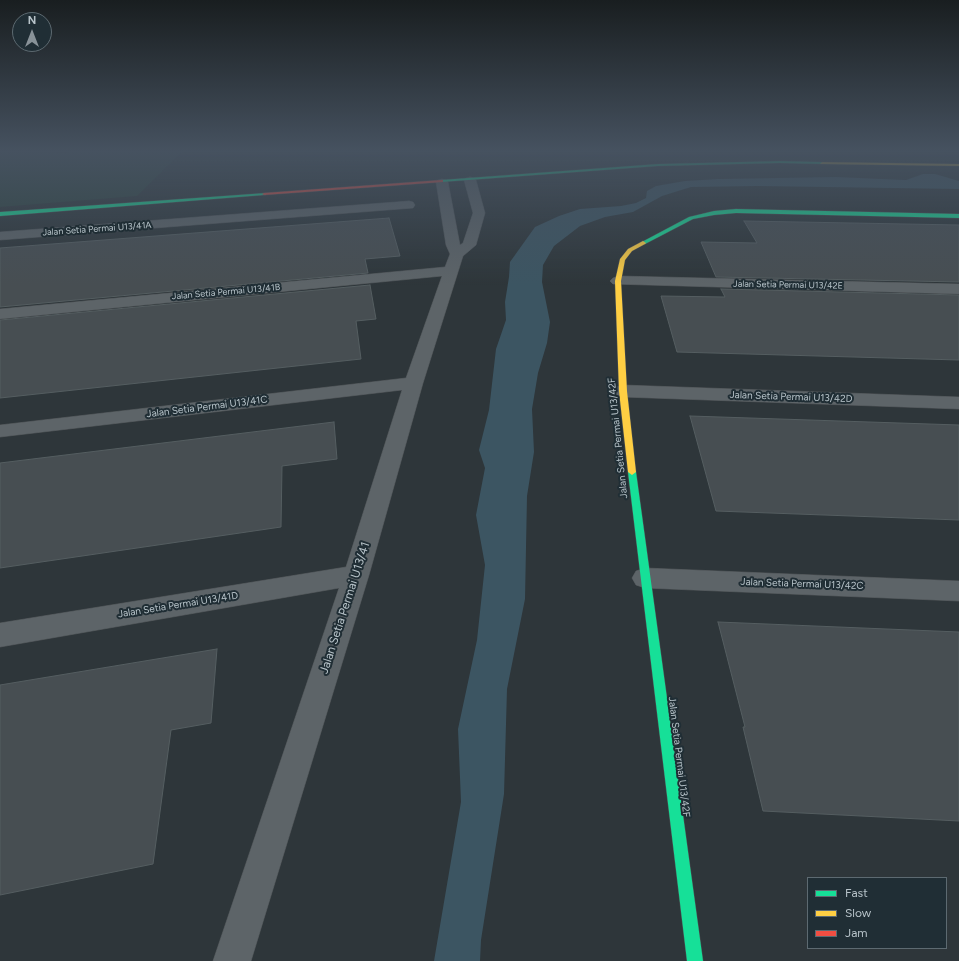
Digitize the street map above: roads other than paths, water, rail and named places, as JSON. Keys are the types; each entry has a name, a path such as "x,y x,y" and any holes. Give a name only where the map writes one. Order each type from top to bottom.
{"street":[{"path":"0,214 251,196"},
{"path":"444,196 453,245 454,263"},
{"name":"Jalan Setia Permai U13/41","path":"232,961 356,576 414,383 454,263 469,245 479,214 474,196"},
{"name":"Jalan Setia Permai U13/41A","path":"0,236 409,205"},
{"name":"Jalan Setia Permai U13/42F","path":"695,961 645,578 624,391 618,281 622,260 630,250 691,218 714,213 736,211 959,216"},
{"name":"Jalan Setia Permai U13/41B","path":"0,314 454,263"},
{"name":"Jalan Setia Permai U13/42E","path":"618,281 959,289"},
{"name":"Jalan Setia Permai U13/41C","path":"0,431 414,383"},
{"name":"Jalan Setia Permai U13/42D","path":"624,391 959,403"},
{"name":"Jalan Setia Permai U13/41D","path":"0,635 356,576"},
{"name":"Jalan Setia Permai U13/42C","path":"645,578 959,590"}],"water":[{"path":"646,196 662,196 633,212 605,217 580,226 554,246 543,265 542,282 550,322 547,343 538,373 532,409 534,452 527,496 525,599 507,689 504,794 481,940 480,961 434,961 461,802 458,729 477,640 485,565 476,515 485,468 479,450 489,410 496,349 506,320 505,302 510,262 535,227 559,216 580,209 621,206 636,203 646,198"}]}
